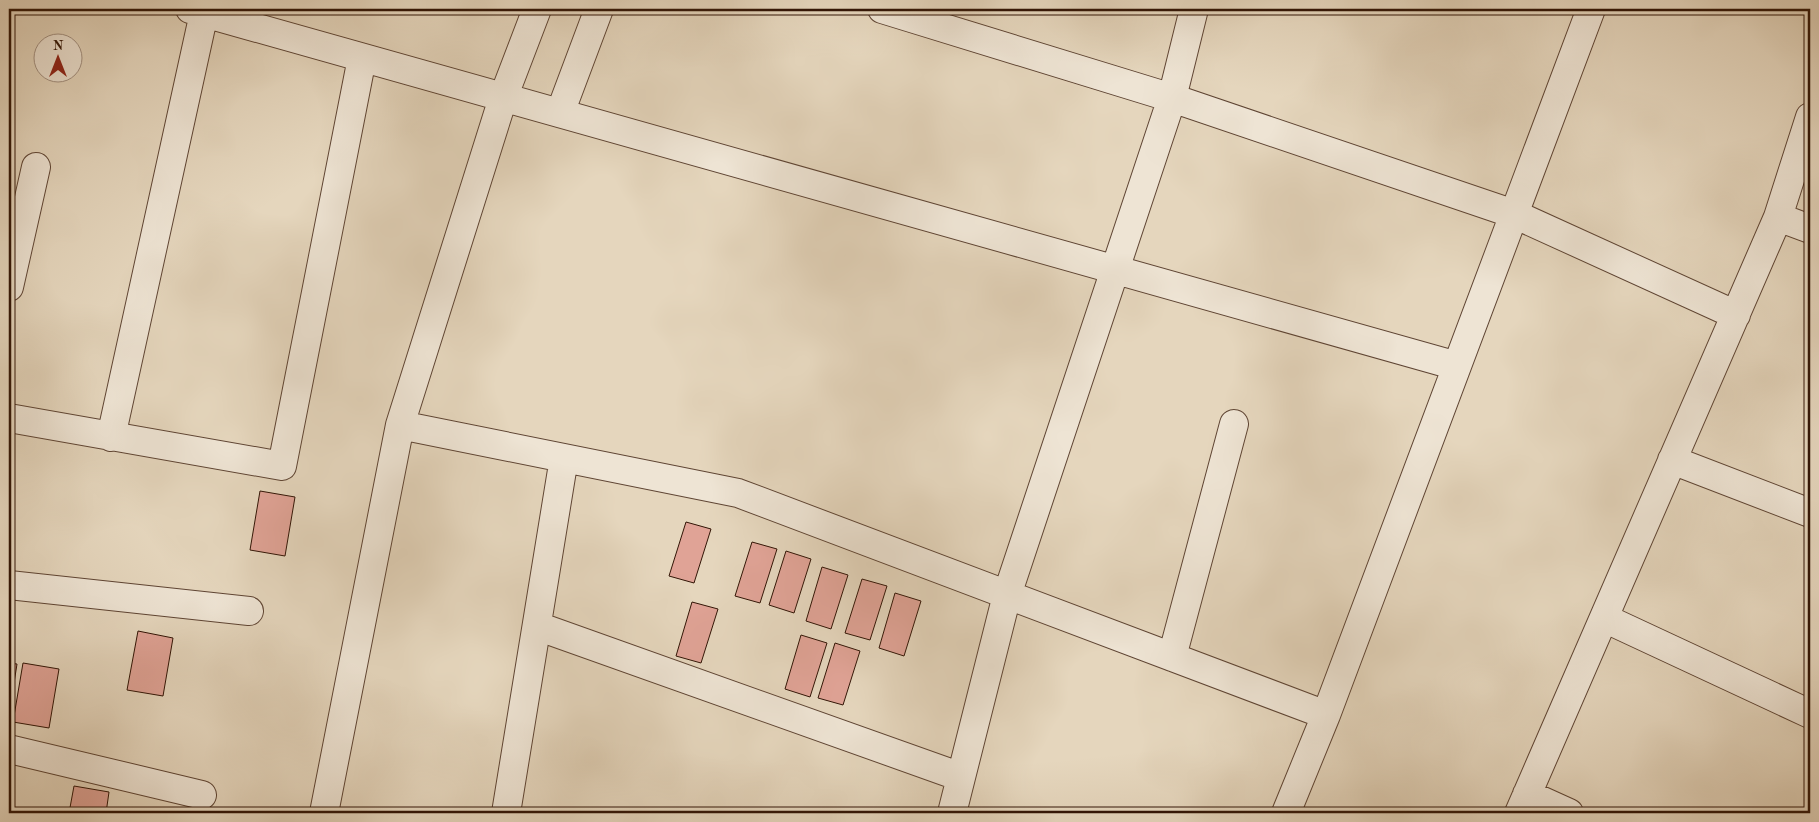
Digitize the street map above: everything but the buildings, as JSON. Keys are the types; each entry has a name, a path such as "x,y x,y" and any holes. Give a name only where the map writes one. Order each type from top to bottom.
{"street":[{"path":"324,813 400,425 537,9"},
{"path":"555,112 598,9"},
{"path":"882,9 1172,98 1514,214 1736,315"},
{"path":"952,813 1007,595 1172,98 1194,9"},
{"path":"1286,813 1326,715 1591,9"},
{"path":"111,437 197,11 1457,366"},
{"path":"9,418 282,466 362,58"},
{"path":"1570,813 1523,804 1778,217 1810,117"},
{"path":"9,287 36,167"},
{"path":"1778,217 1810,229"},
{"path":"1172,657 1234,424"},
{"path":"400,425 738,493 1326,715"},
{"path":"511,812 537,626 564,458"},
{"path":"1672,460 1810,513"},
{"path":"9,585 249,610"},
{"path":"1604,618 1810,714"},
{"path":"537,626 961,777"},
{"path":"9,748 202,794"}]}
